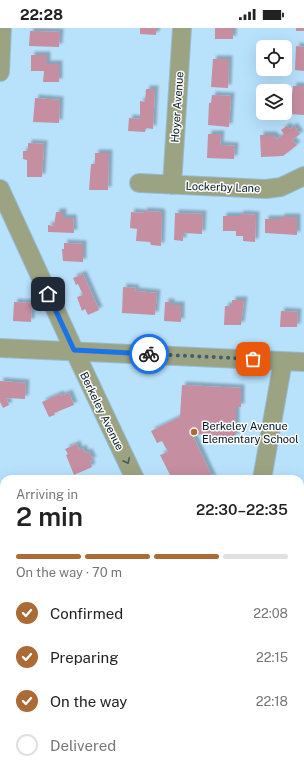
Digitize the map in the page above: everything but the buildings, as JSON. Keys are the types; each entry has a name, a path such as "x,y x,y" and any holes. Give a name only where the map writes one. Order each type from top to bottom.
{"street":[{"path":"0,72 2,28"},
{"name":"Hoyer Avenue","path":"172,185 182,28"},
{"name":"Lockerby Lane","path":"139,183 266,189 282,186 304,176"},
{"name":"Berkeley Avenue","path":"0,189 133,475"},
{"path":"0,348 74,350 304,362"},
{"path":"263,475 282,361"}],"way so far":[{"path":"149,354 253,359"}],"place":[{"name":"Berkeley Avenue Elementary School","path":"194,432"}],"route":[{"path":"48,294 74,350 149,354"}]}
